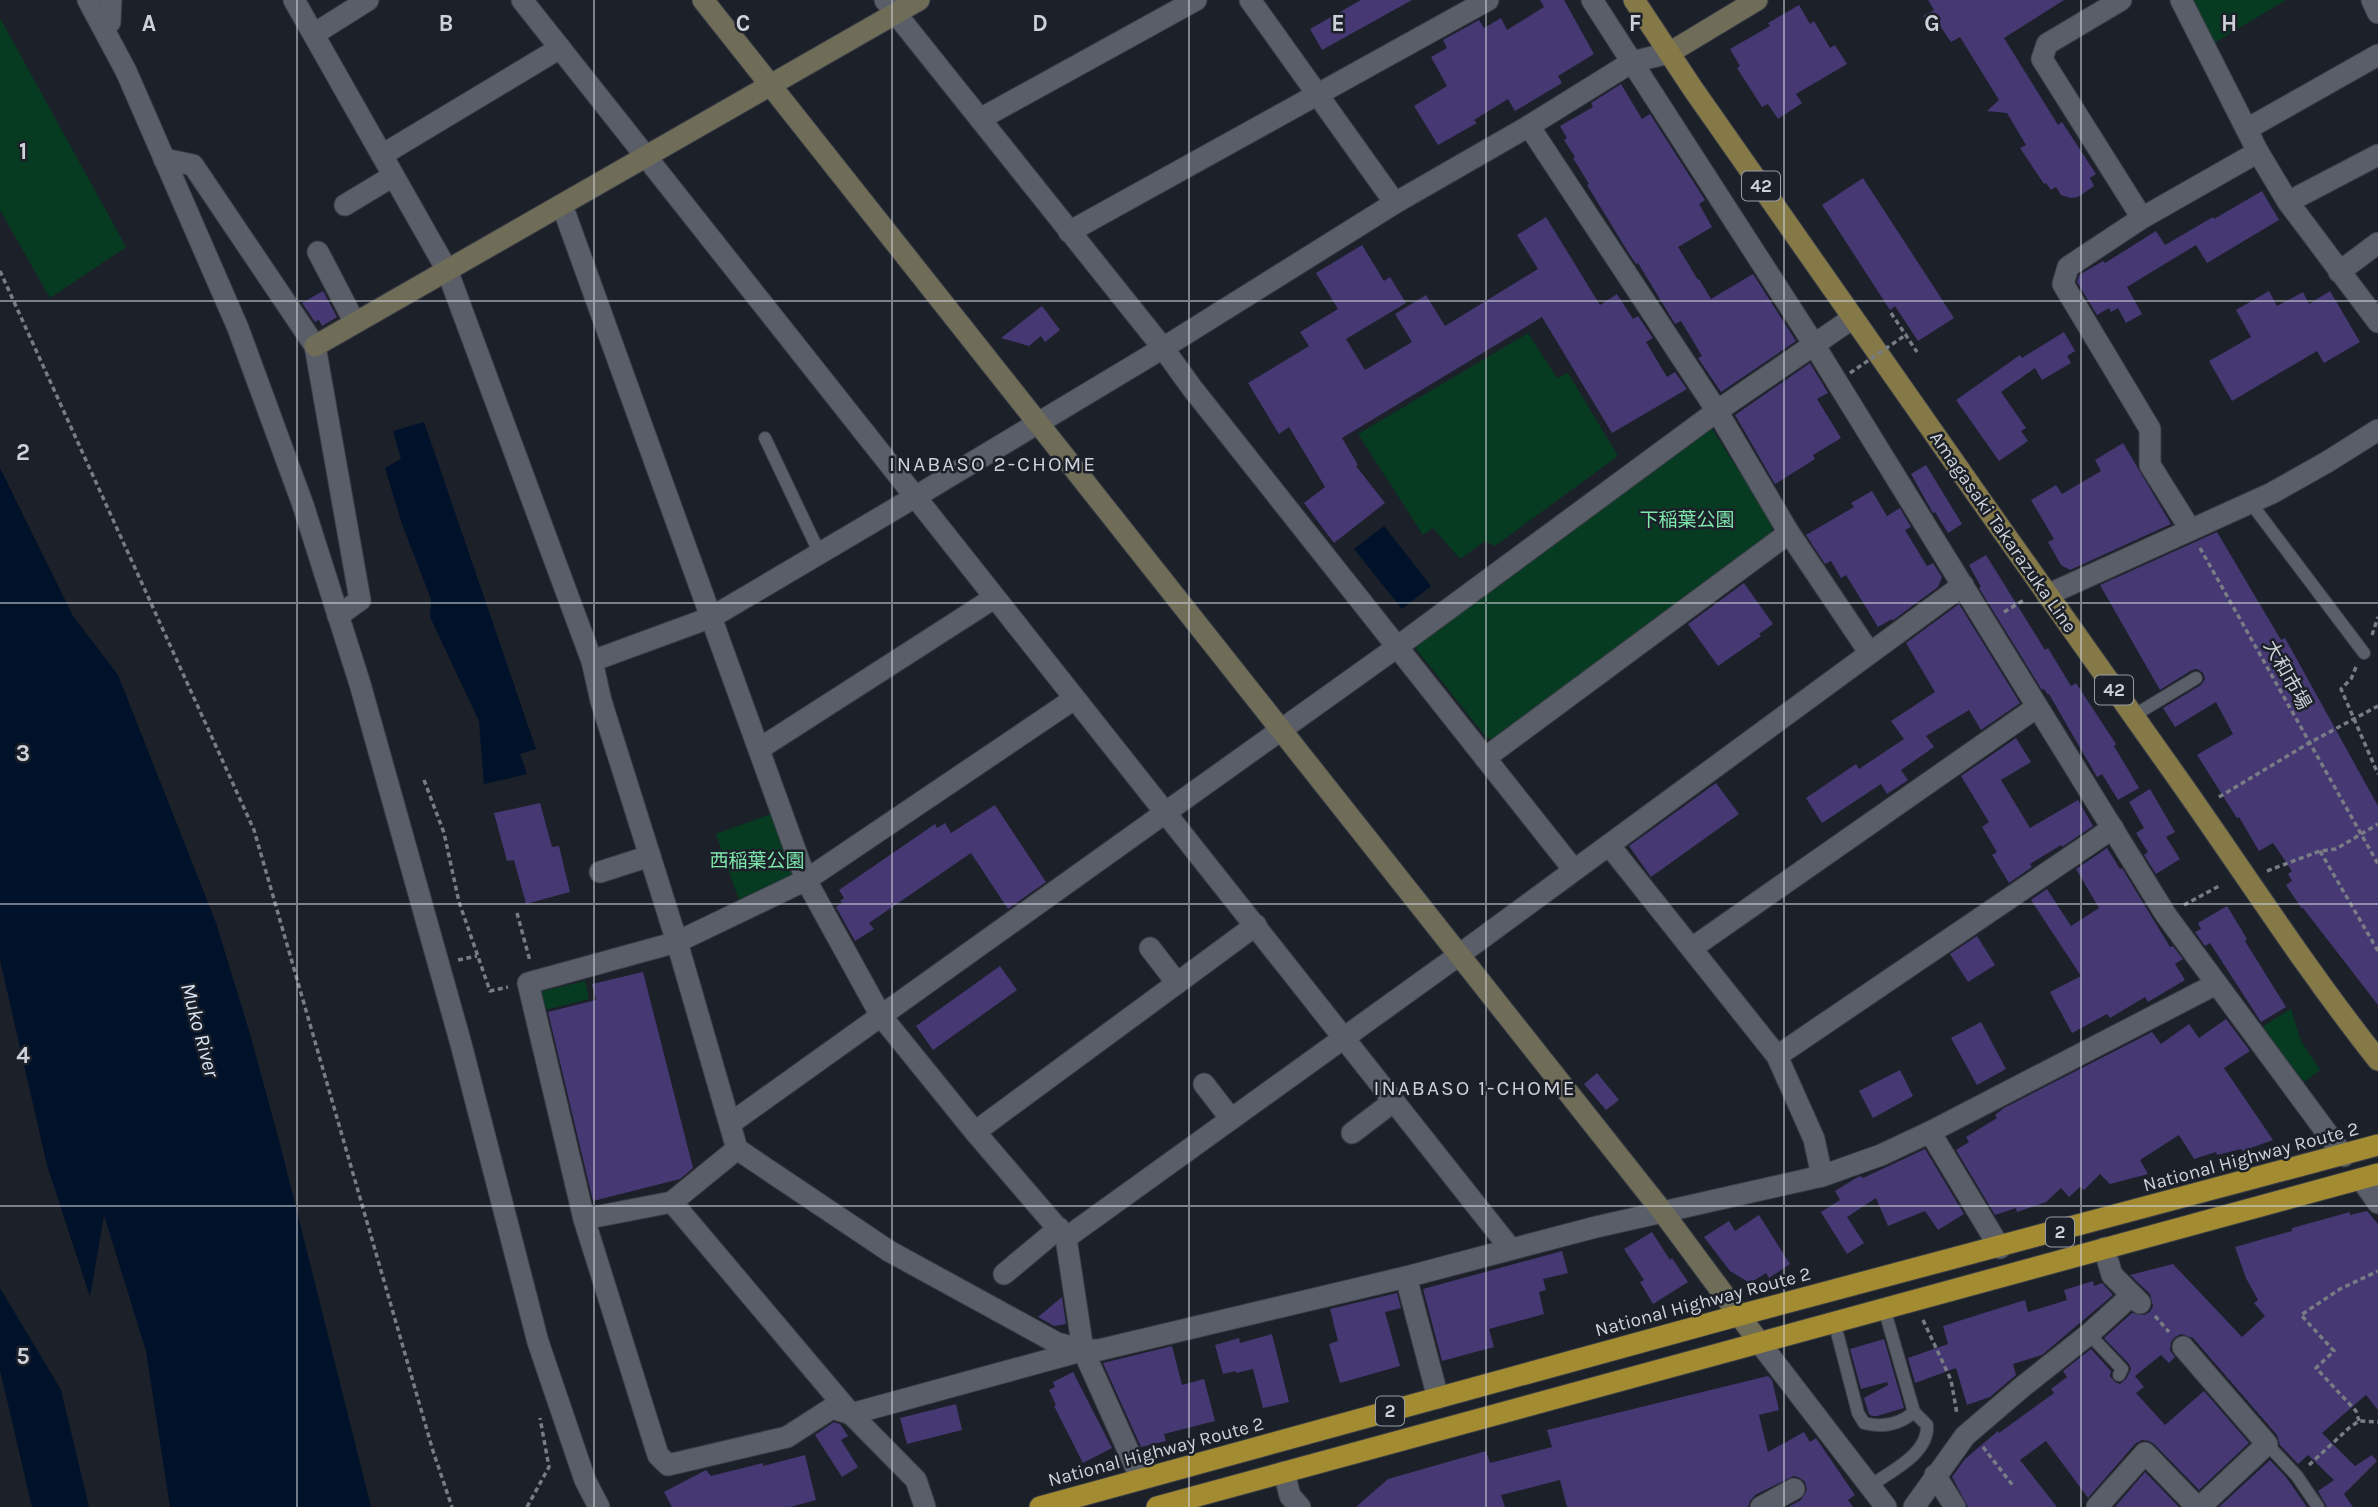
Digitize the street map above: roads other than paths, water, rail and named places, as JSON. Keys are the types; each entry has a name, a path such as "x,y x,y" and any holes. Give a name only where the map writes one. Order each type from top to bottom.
{"highway":[{"name":"National Highway Route 2","path":"1040,1507 1740,1315 2000,1248 2378,1145"},
{"name":"2","path":"1157,1507 2369,1177"}],"main road":[{"name":"Amagasaki Takarazuka Line","path":"1634,0 1853,318 2248,878 2331,1001 2378,1060"}],"street":[{"path":"88,0 125,71 238,328 303,505 360,684 461,1044 538,1342 585,1480 600,1507"},
{"path":"102,26 110,22 111,0"},
{"path":"294,0 447,270 592,661 601,701 677,942 737,1149 889,1251 1057,1343 1083,1350 1100,1350 1406,1277 1510,1248 1662,1211 1822,1176 1881,1155 1930,1132 2216,984"},
{"path":"314,34 368,0"},
{"path":"522,0 1510,1248"},
{"path":"703,0 1662,1211 1886,1507"},
{"path":"315,346 771,86 890,7 919,0"},
{"path":"980,119 1196,0"},
{"path":"1250,0 1395,202"},
{"path":"1069,232 1488,0"},
{"path":"1592,0 1813,344 2166,915 2344,1156"},
{"path":"592,661 712,617 1163,348 1395,202 1530,126 1632,62 1669,53 1757,0"},
{"path":"2120,0 2046,44 2042,59 2142,218"},
{"path":"2181,0 2258,152 2288,202 2378,322"},
{"path":"2372,0 2378,13"},
{"path":"890,7 1163,348 1574,870"},
{"path":"382,155 560,48"},
{"path":"2247,129 2378,55"},
{"path":"1530,126 1717,411 1789,533 1869,652"},
{"path":"2190,529 2150,466 2150,429 2063,284 2068,267 2142,218 2258,152"},
{"path":"2288,202 2378,155"},
{"path":"164,159 193,165 315,346 360,600 338,616"},
{"path":"345,205 393,176"},
{"path":"562,205 806,880 881,1016 975,1132 1063,1233 1083,1350 1141,1479"},
{"path":"2339,272 2378,243"},
{"path":"318,252 355,323"},
{"path":"731,1123 1396,647 1717,411 1853,318"},
{"path":"2047,595 2272,493 2378,430"},
{"path":"1485,758 1789,533"},
{"path":"1004,1274 1231,1119 1344,1038 1963,585"},
{"path":"759,749 994,598"},
{"path":"1074,699 806,880 677,942 527,983 584,1219 658,1455 668,1465 787,1437 832,1408 851,1414 1083,1350"},
{"path":"1692,948 2037,707"},
{"path":"1777,1056 2113,828"},
{"path":"1609,845 1777,1056 1814,1139 1822,1176"},
{"path":"600,872 650,856"},
{"path":"975,1132 1256,925"},
{"path":"1150,948 1177,983"},
{"path":"1204,1084 1231,1119"},
{"path":"1352,1133 1394,1101"},
{"path":"1930,1132 2000,1248"},
{"path":"584,1219 672,1202 737,1149"},
{"path":"2369,1177 2378,1203"},
{"path":"672,1202 851,1414 916,1480 925,1507"},
{"path":"1914,1507 1968,1434 2089,1334 2136,1299 2112,1275 2104,1248"},
{"path":"1406,1277 1438,1398"},
{"path":"2097,1507 2145,1453 2199,1507 2267,1444 2183,1347"},
{"path":"1284,1472 1290,1496 1300,1507"},
{"path":"1936,1475 1955,1507"},
{"path":"1761,1507 1794,1489"}],"lane":[{"path":"765,439 820,554"},
{"path":"2250,502 2364,653"},
{"path":"2133,716 2196,678"},
{"path":"1870,1486 1912,1456 1923,1444 1928,1433 1927,1425 1914,1412 1884,1308"},
{"path":"1834,1321 1858,1413 1864,1423 1879,1427 1903,1421 1914,1412"},
{"path":"2089,1334 2122,1369 2119,1375"},
{"path":"2267,1444 2297,1476 2318,1507"}],"water":[{"path":"424,422 536,749 520,754 527,774 484,784 479,721 430,617 431,599 402,524 385,468 401,459 393,431"},
{"name":"Muko River","path":"0,468 73,616 118,675 216,923 281,1148 371,1507 170,1507 146,1351 104,1215 90,1297 47,1165 0,960"},
{"path":"1384,526 1431,586 1402,609 1354,549"},
{"path":"0,1288 61,1390 89,1507 32,1507 0,1370"}],"district":[{"name":"INABASO 2-CHOME","path":"993,464"},
{"name":"INABASO 1-CHOME","path":"1475,1088"}],"park label":[{"name":"下稲葉公園","path":"1687,520"},
{"name":"西稲葉公園","path":"757,861"}]}
